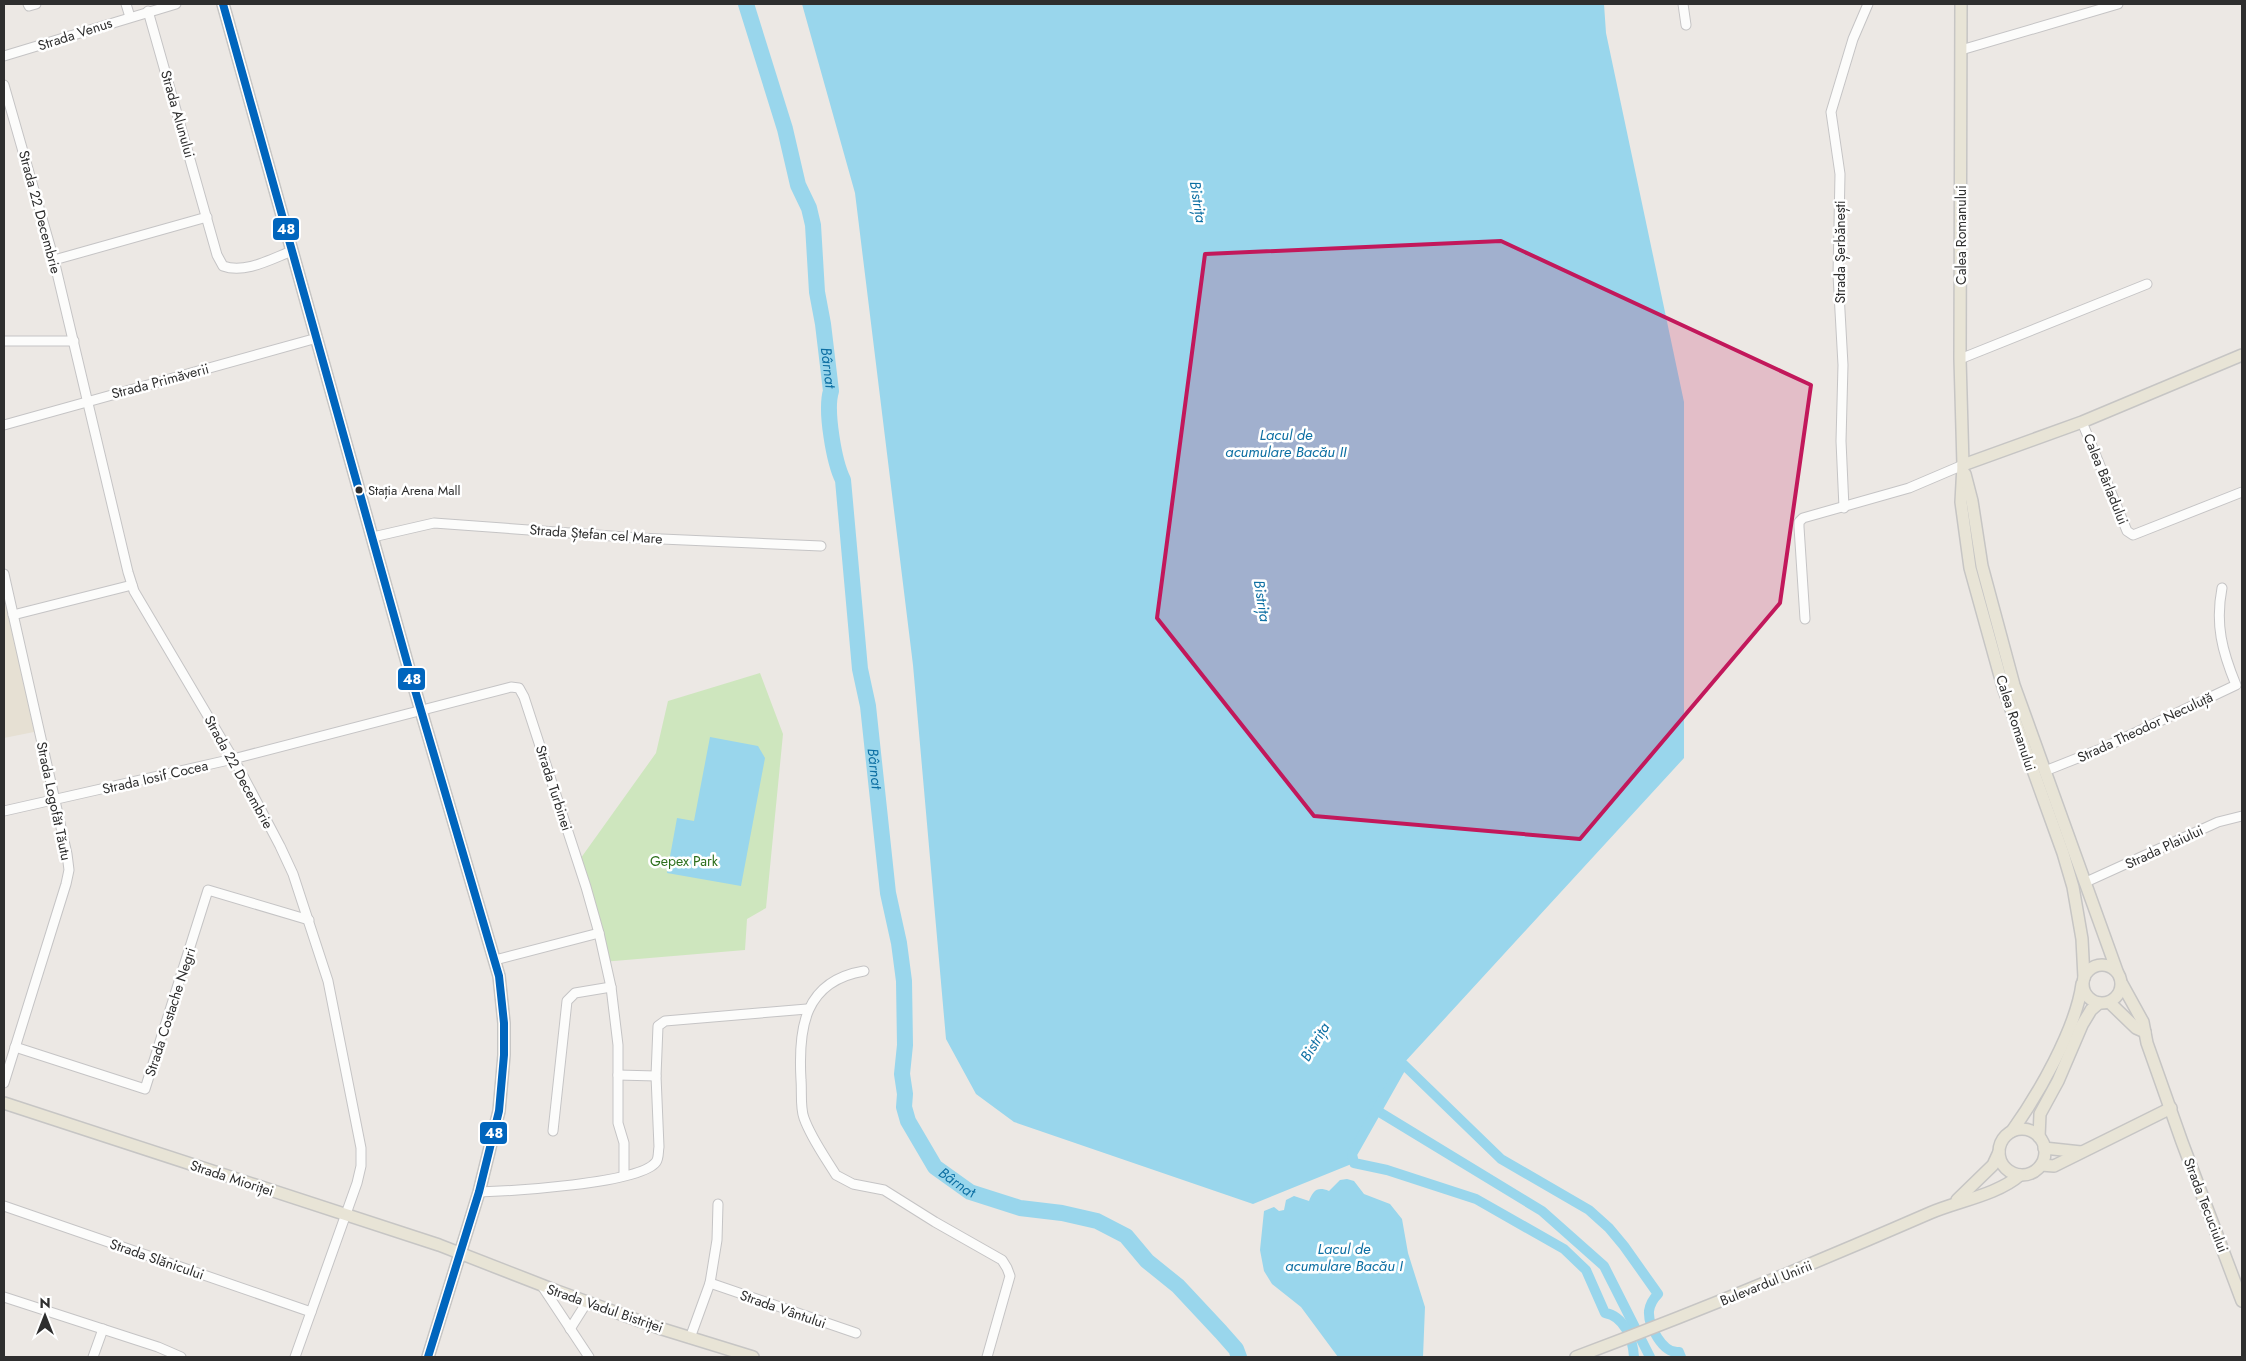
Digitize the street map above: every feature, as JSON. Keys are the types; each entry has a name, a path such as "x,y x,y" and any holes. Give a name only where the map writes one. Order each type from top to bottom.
{"main road":[{"path":"223,4 421,709 495,960 504,1023 504,1074 494,1134 461,1253 428,1357"},
{"name":"Calea Romanului","path":"1961,4 1960,359 1963,465 1961,502 1970,568 2003,687 2073,887 2082,939 2083,981 2081,997 2069,1028 2034,1100 2012,1132"},
{"name":"Calea Bârladului","path":"1963,465 2082,422 2242,355"},
{"name":"Calea Romanului","path":"1963,465 1972,501 1982,566 2014,685 2117,971"},
{"path":"2073,887 2086,882"},
{"path":"2039,1137 2027,1130 2012,1132 2002,1140 1999,1152 2003,1165 2013,1174 2020,1175 2028,1174 2041,1165 2054,1166 2171,1108 2144,1032 2143,1022 2117,971 2105,964 2098,964 2087,972 2083,981 2087,997 2104,1003 2144,1032"},
{"path":"2041,1165 2044,1148 2039,1137 2040,1114 2058,1081 2082,1025 2091,1010 2118,995 2122,984"},
{"name":"Strada Mioriței","path":"4,1103 461,1253"},
{"name":"Strada Tecuciului","path":"2171,1108 2239,1282 2242,1301"},
{"path":"2044,1148 2081,1152"},
{"name":"Bulevardul Unirii","path":"1954,1203 1993,1165 1999,1152"},
{"name":"Bulevardul Unirii","path":"1576,1357 1750,1290 1954,1203 1992,1191 2012,1182 2020,1175"},
{"name":"Strada Vadul Bistriței","path":"461,1253 542,1286 690,1338 753,1357"}],"street":[{"path":"28,4 29,6 36,4"},
{"path":"126,4 130,16"},
{"name":"Strada Venus","path":"4,56 130,16 176,4"},
{"path":"1683,4 1686,25"},
{"name":"Strada Șerbănești","path":"1844,508 1841,441 1843,365 1838,275 1840,174 1831,112 1853,39 1868,4"},
{"path":"1961,50 2118,4"},
{"name":"Strada Alunului","path":"148,11 217,255 223,266 231,268 247,267 292,251"},
{"name":"Strada 22 Decembrie","path":"4,85 54,260 132,586 233,759 280,846 309,920 328,981 361,1148 361,1166 357,1183 295,1357"},
{"path":"54,260 207,217"},
{"path":"1960,359 2147,284"},
{"name":"Strada Primăverii","path":"4,425 87,400 317,338"},
{"path":"4,341 74,341"},
{"name":"Calea Bârladului","path":"2082,422 2126,531 2133,536 2242,492"},
{"path":"1805,619 1799,522 1803,518 1844,508 1909,488 1963,465"},
{"name":"Strada Ștefan cel Mare","path":"373,537 434,523 639,538 821,546"},
{"name":"Strada Logofăt Tăutu","path":"4,574 68,854 69,870 4,1083"},
{"path":"13,615 132,586"},
{"path":"2222,588 2218,606 2218,627 2233,677"},
{"name":"Strada Theodor Neculuță","path":"2045,771 2103,748 2236,685 2233,677 2242,672"},
{"name":"Strada Turbinei","path":"421,709 511,687 519,688 524,697 599,933 611,987 618,1045 618,1123 624,1142 624,1175"},
{"name":"Strada Iosif Cocea","path":"4,811 233,759 421,709"},
{"name":"Strada Plaiului","path":"2086,882 2209,826 2242,816"},
{"name":"Strada Costache Negri","path":"15,1047 145,1089 208,890 309,920"},
{"path":"495,960 599,933"},
{"path":"864,971 833,981 807,1009 801,1040 803,1117 820,1150 836,1175 843,1180 884,1190 935,1222 1002,1260 1008,1268 1009,1283 987,1357"},
{"path":"553,1131 567,1001 575,993 611,987"},
{"path":"479,1192 576,1185 624,1175 651,1166 658,1158 656,1076 656,1031 658,1026 665,1021 807,1009"},
{"path":"618,1075 656,1076"},
{"path":"690,1338 710,1283 717,1240 718,1204"},
{"name":"Strada Slănicului","path":"4,1206 311,1312"},
{"name":"Strada Vântului","path":"710,1283 856,1333"},
{"path":"542,1286 589,1357"},
{"path":"4,1297 158,1347 181,1357"},
{"path":"570,1329 587,1302"},
{"path":"94,1357 103,1329"}],"highlighted area":[{"path":"1501,241 1811,385 1780,603 1580,839 1314,816 1157,618 1205,254"}],"shaded area":[{"path":"9,595 39,731 4,738 4,596"}],"green space":[{"name":"Gepex Park","path":"760,673 783,734 766,908 747,919 745,950 602,962 578,862 656,753 668,701"}],"water":[{"name":"Lacul de acumulare Bacău II","path":"802,4 1604,4 1606,33 1684,402 1684,758 1403,1064 1351,1154 1354,1163 1253,1204 1014,1122 976,1094 946,1039 913,665 855,193"},
{"path":"710,737 758,746 765,758 741,886 667,873 677,818 694,821"},
{"name":"Lacul de acumulare Bacău I","path":"1340,1180 1354,1181 1364,1194 1390,1204 1402,1219 1408,1253 1425,1307 1423,1357 1338,1357 1301,1307 1272,1284 1264,1271 1260,1250 1264,1211 1274,1207 1279,1211 1284,1210 1286,1200 1294,1196 1309,1201 1316,1190 1329,1191"}],"waterway":[{"name":"Bârnat","path":"746,4 785,129 798,185 809,208 813,225 817,292 831,391 829,400 831,436 836,461 843,480 860,669 868,706 888,893 899,943 904,981 905,1045 902,1074 905,1094 904,1107 908,1121 935,1167 970,1192 1020,1208 1062,1213 1097,1221 1126,1236 1147,1261 1178,1286 1221,1332 1236,1349 1239,1357"},
{"path":"1634,1357 1632,1343 1626,1329 1612,1315 1605,1313 1586,1270 1564,1249 1476,1199 1387,1170 1354,1163 1352,1154 1403,1064 1501,1159 1589,1210 1609,1228 1658,1294 1652,1302 1649,1311 1654,1331 1667,1349 1679,1352 1681,1357"},
{"path":"1374,1106 1376,1110 1542,1211 1604,1266 1650,1357"}],"transit line":[{"name":"48","path":"223,4 412,680 499,976 504,1023 504,1055 499,1111 479,1192 428,1357"}],"place":[{"name":"Stația Arena Mall","path":"359,490"}],"water label":[{"name":"Bistrița","path":"1198,202"},
{"name":"Bistrița","path":"1262,601"},
{"name":"Bistrița","path":"1315,1042"}]}
